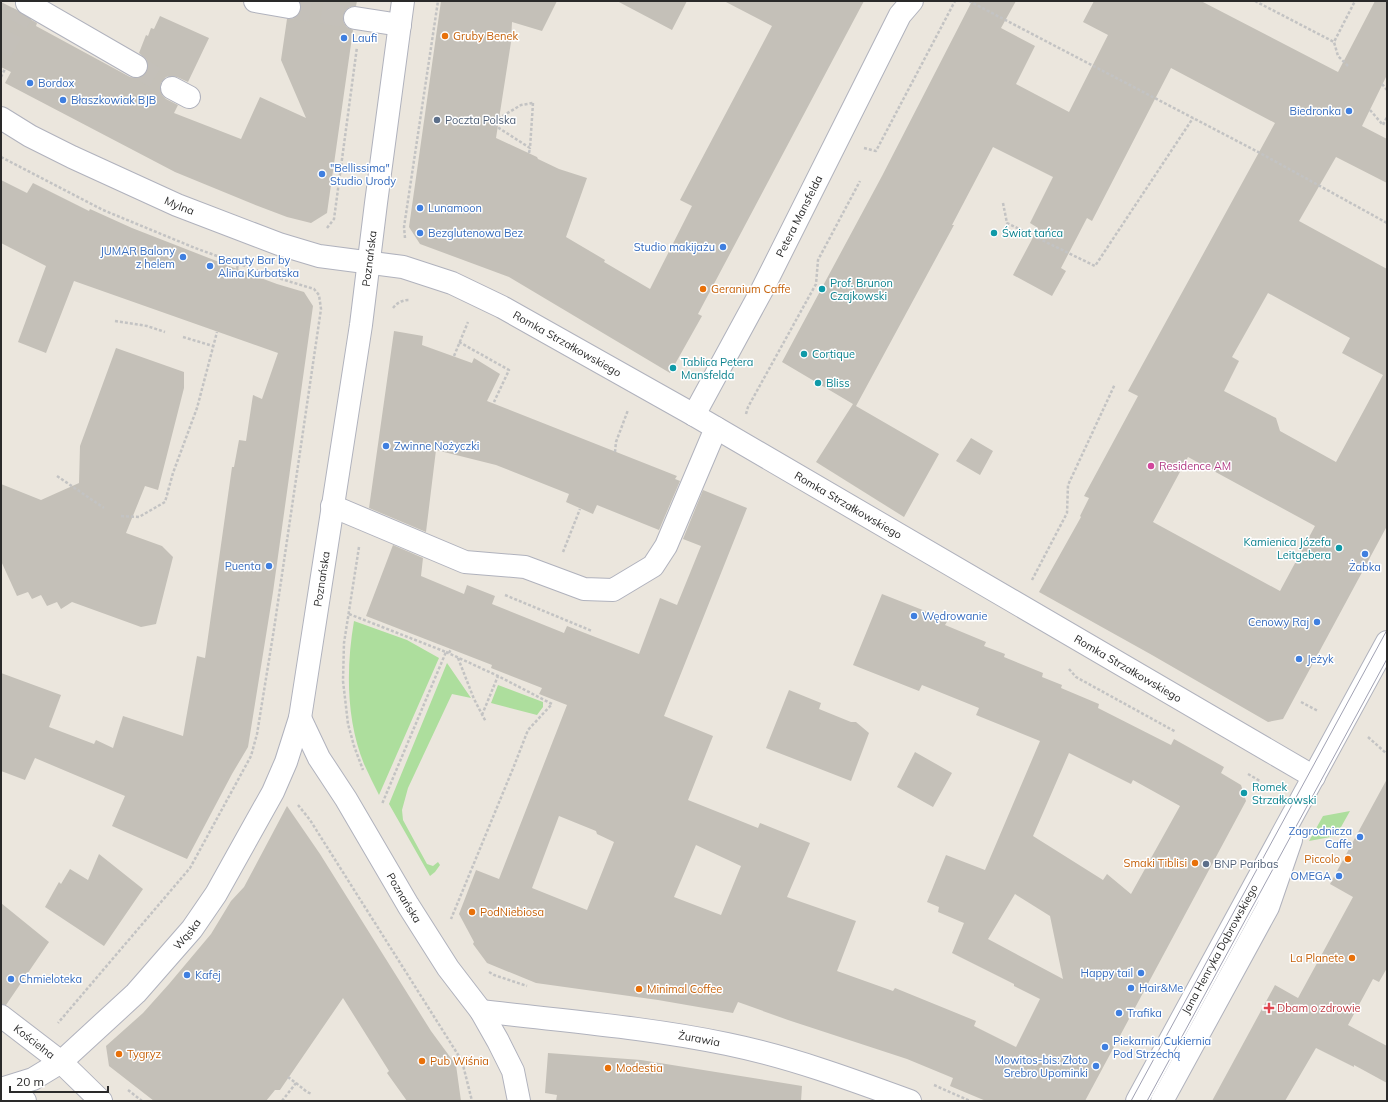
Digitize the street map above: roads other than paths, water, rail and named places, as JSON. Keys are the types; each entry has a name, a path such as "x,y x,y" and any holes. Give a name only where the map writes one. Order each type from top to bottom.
{"street":[{"path":"255,1 289,7"},
{"name":"Poznańska","path":"403,1 361,325 300,718 319,758 346,799 408,905 448,968 481,1012 513,1071 519,1101"},
{"path":"25,6 136,66"},
{"name":"Petera Mansfelda","path":"694,415 762,290 837,140 906,8"},
{"path":"358,18 400,25"},
{"name":"Mylna","path":"1,118 30,136 72,157 177,205 279,244 319,256 369,262"},
{"name":"Romka Strzałkowskiego","path":"369,262 403,267 452,283 502,307 694,415 1314,777"},
{"path":"332,506 362,520 465,562 525,567 584,589 613,590 653,566 666,546 716,428"},
{"name":"Jana Henryka Dąbrowskiego","path":"1137,1101 1387,642"},
{"name":"Wąska","path":"1,1089 32,1079 61,1062 136,993 192,929 216,894 273,792 286,762 300,718"},
{"path":"1147,1101 1256,900 1314,777"},
{"name":"Jana Henryka Dąbrowskiego","path":"1162,1101 1268,907 1314,777"},
{"name":"Żurawia","path":"481,1012 636,1030 728,1044 783,1058 910,1101"},
{"name":"Kościelna","path":"1,1016 61,1062 101,1101"},
{"path":"1,1093 25,1101"}],"tunnel":[{"path":"289,7 355,18"},
{"path":"1,52 22,13"},
{"path":"136,66 172,88"}],"tram line":[{"path":"1131,1101 1387,630"},
{"path":"1147,1101 1387,659"}],"place":[{"name":"Gruby Benek","path":"445,36"},
{"name":"Laufi","path":"344,38"},
{"name":"Bordox","path":"30,83"},
{"name":"Błaszkowiak BJB","path":"63,100"},
{"name":"Biedronka","path":"1349,111"},
{"name":"Poczta Polska","path":"437,120"},
{"name":"\"Bellissima\" Studio Urody","path":"322,174"},
{"name":"Lunamoon","path":"420,208"},
{"name":"Bezglutenowa Bez","path":"420,233"},
{"name":"Świat tańca","path":"994,233"},
{"name":"Studio makijażu","path":"723,247"},
{"name":"JUMAR Balony z helem","path":"183,257"},
{"name":"Beauty Bar by Alina Kurbatska","path":"210,266"},
{"name":"Geranium Caffe","path":"703,289"},
{"name":"Prof. Brunon Czajkowski","path":"822,289"},
{"name":"Cortique","path":"804,354"},
{"name":"Tablica Petera Mansfelda","path":"673,368"},
{"name":"Bliss","path":"818,383"},
{"name":"Zwinne Nożyczki","path":"386,446"},
{"name":"Residence AM","path":"1151,466"},
{"name":"Kamienica Józefa Leitgebera","path":"1339,548"},
{"name":"Żabka","path":"1365,554"},
{"name":"Puenta","path":"269,566"},
{"name":"Wędrowanie","path":"914,616"},
{"name":"Cenowy Raj","path":"1317,622"},
{"name":"Jeżyk","path":"1299,659"},
{"name":"Romek Strzałkowski","path":"1244,793"},
{"name":"Zagrodnicza Caffe","path":"1360,837"},
{"name":"Piccolo","path":"1348,859"},
{"name":"Smaki Tiblisi","path":"1195,863"},
{"name":"BNP Paribas","path":"1206,864"},
{"name":"OMEGA","path":"1339,876"},
{"name":"PodNiebiosa","path":"472,912"},
{"name":"La Planete","path":"1352,958"},
{"name":"Happy tail","path":"1141,973"},
{"name":"Kafej","path":"187,975"},
{"name":"Chmieloteka","path":"11,979"},
{"name":"Hair&Me","path":"1131,988"},
{"name":"Minimal Coffee","path":"639,989"},
{"name":"Dbam o zdrowie","path":"1269,1008"},
{"name":"Trafika","path":"1119,1013"},
{"name":"Piekarnia Cukiernia Pod Strzechą","path":"1105,1047"},
{"name":"Tygryz","path":"119,1054"},
{"name":"Pub Wiśnia","path":"422,1061"},
{"name":"Mowitos-bis: Złoto Srebro Upominki","path":"1096,1066"},
{"name":"Modestia","path":"608,1068"}]}
